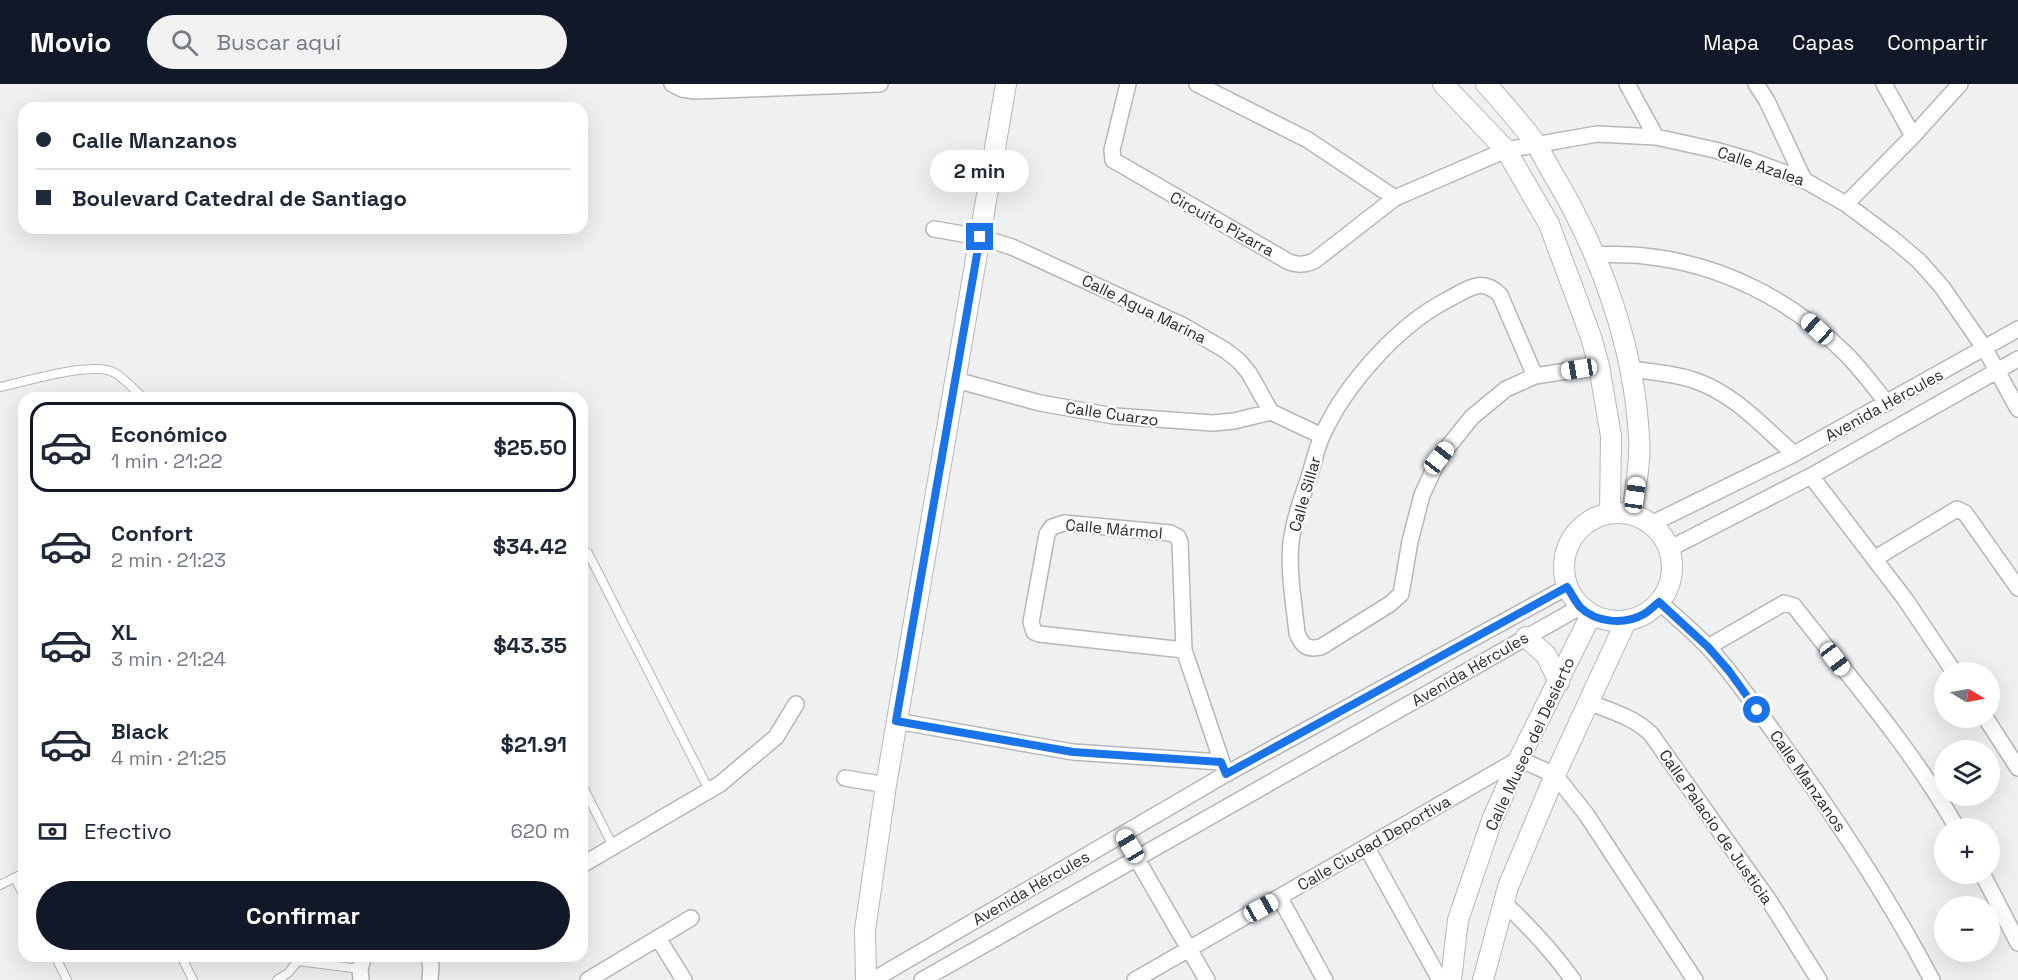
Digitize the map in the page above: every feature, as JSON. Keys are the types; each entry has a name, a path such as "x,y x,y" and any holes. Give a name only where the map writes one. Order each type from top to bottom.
{"street":[{"path":"672,84 682,89 695,91 877,86 880,84"},
{"path":"866,980 865,930 896,721 1006,84"},
{"name":"Circuito Pizarra","path":"1128,84 1112,150 1113,160 1289,262 1305,264 1314,261 1395,198 1506,150"},
{"path":"1197,84 1308,140 1395,198"},
{"path":"1443,84 1506,150 1549,224 1591,337 1599,366 1611,436 1610,513"},
{"path":"1486,84 1536,144 1573,208 1594,254 1619,324 1631,369 1639,438 1632,514"},
{"path":"1627,84 1656,137"},
{"path":"1756,84 1767,101 1804,180"},
{"path":"1884,84 1913,136"},
{"path":"1846,204 1960,84"},
{"name":"Calle Azalea","path":"1506,150 1597,134 1656,137 1750,160 1804,180 1846,204 1919,261 1942,287 1985,349 2018,409"},
{"name":"Calle Agua Marina","path":"934,229 980,237 1012,247 1158,313 1225,350 1239,361 1250,373 1271,412"},
{"path":"1594,254 1644,256 1690,264 1755,287 1803,317 1846,355 1887,403"},
{"name":"Calle Sillar","path":"1535,376 1500,295 1492,288 1474,286 1440,304 1394,339 1353,382 1322,436 1297,511 1291,542 1290,569 1297,633 1300,642 1306,648 1313,649 1321,646 1396,600 1403,586 1410,541 1422,495 1439,458 1472,417 1506,389 1535,376 1599,366"},
{"name":"Avenida Hércules","path":"1651,524 1794,454 2018,329"},
{"name":"Avenida Hércules","path":"1669,549 1811,476 2018,359"},
{"path":"1631,369 1670,374 1713,388 1735,401 1794,454"},
{"name":"Calle Cuarzo","path":"956,380 1040,403 1114,417 1213,423 1234,421 1271,412"},
{"path":"1271,412 1322,436"},
{"path":"1811,476 1905,599 1947,662"},
{"path":"1874,558 1957,509 1965,513 2018,588"},
{"path":"1610,513 1632,514 1651,524 1669,549 1672,563 1671,577 1659,602 1644,614 1626,621 1604,620 1586,611 1567,587 1563,562 1571,539 1588,522 1610,513"},
{"name":"Calle Mármol","path":"1184,650 1034,632 1031,622 1047,534 1052,527 1064,523 1170,534 1178,537 1184,650 1223,768"},
{"name":"Avenida Hércules","path":"873,980 1123,835 1223,768 1567,587"},
{"name":"Calle Manzanos","path":"1659,602 1708,647 1729,671 1813,786 1869,870 1932,980"},
{"path":"1708,647 1784,603 1794,606 1904,748 1951,818"},
{"name":"Avenida Hércules","path":"922,980 1476,665 1527,637 1586,611"},
{"name":"Calle Museo del Desierto","path":"1450,980 1458,920 1492,820 1519,759 1559,682 1586,611"},
{"path":"1483,980 1508,887 1555,775 1626,621"},
{"path":"1527,637 1546,655 1559,682"},
{"name":"Calle Palacio de Justicia","path":"1588,702 1642,725 1651,734 1770,902 1819,980"},
{"path":"588,861 720,784 776,737 796,704"},
{"path":"896,721 1073,752 1223,768"},
{"path":"1992,728 2018,768"},
{"path":"1519,759 1555,775 1586,814 1695,980"},
{"name":"Calle Ciudad Deportiva","path":"1135,980 1519,759"},
{"path":"845,778 886,785"},
{"path":"1123,835 1207,980"},
{"path":"1367,848 1440,980"},
{"path":"1988,884 2018,943"},
{"path":"1280,898 1325,980"},
{"path":"1503,902 1541,940 1573,980"},
{"path":"588,980 692,918"},
{"path":"658,938 684,980"},
{"path":"430,962 430,980"}],"lane":[{"path":"0,387 83,369 100,368 113,371 136,392"},
{"path":"588,553 709,790"},
{"path":"588,797 614,846"},
{"path":"0,885 18,876"},
{"path":"15,878 18,884"},
{"path":"58,962 68,980"},
{"path":"183,962 193,980"},
{"path":"277,980 288,973 294,962"},
{"path":"322,962 362,968"}],"route":[{"path":"980,237 896,721 1086,754 1221,762 1226,774 1567,587 1580,607 1604,620 1626,621 1644,614 1659,602 1708,647 1729,671 1757,710"}]}
